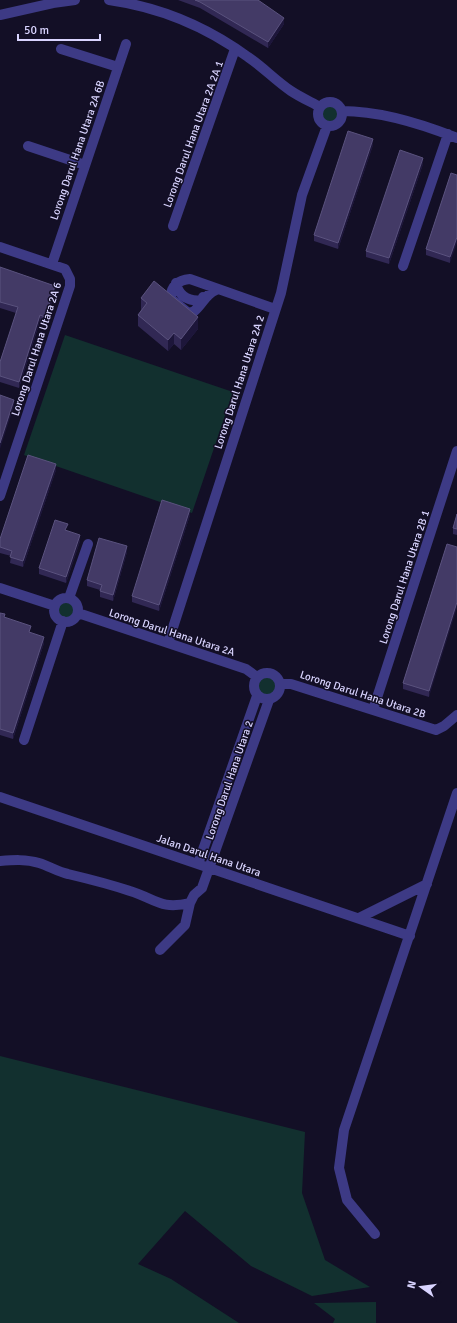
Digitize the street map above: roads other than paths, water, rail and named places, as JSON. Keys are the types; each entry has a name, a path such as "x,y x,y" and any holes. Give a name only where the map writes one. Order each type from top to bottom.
{"street":[{"path":"0,15 53,3 75,0"},
{"path":"109,0 136,4 163,11 192,25 235,49 291,91 320,107"},
{"name":"Lorong Darul Hana Utara 2A 6B","path":"52,264 126,44"},
{"path":"61,49 118,67"},
{"name":"Lorong Darul Hana Utara 2A 2A 1","path":"173,226 235,49"},
{"path":"331,102 338,105 342,111 340,122 333,126 327,126 319,120 318,116 320,107 331,102"},
{"path":"342,111 356,111 381,116 452,136 404,266"},
{"name":"Lorong Darul Hana Utara 2A 2","path":"168,643 281,293 302,195 327,126"},
{"path":"28,146 85,165"},
{"path":"0,247 52,264"},
{"name":"Lorong Darul Hana Utara 2A 6","path":"0,496 70,286 69,273 65,269 52,264"},
{"path":"216,290 209,293 197,309 192,313 187,312 171,299 170,292 176,283 181,280 190,279 216,290 275,309"},
{"path":"199,283 202,290 203,300"},
{"name":"Lorong Darul Hana Utara 2B 1","path":"373,710 457,451"},
{"path":"70,598 88,544"},
{"path":"0,588 54,606"},
{"path":"54,606 62,598 70,598 76,602 78,613 73,620 62,621"},
{"path":"54,606 55,614 62,621"},
{"name":"Lorong Darul Hana Utara 2A","path":"78,613 246,669 257,677"},
{"path":"24,740 62,621"},
{"path":"262,673 271,673 278,678 280,684 277,695 269,700 260,699 253,687 257,677 262,673"},
{"name":"Lorong Darul Hana Utara 2B","path":"280,684 291,684 436,730 444,726 457,715"},
{"name":"Lorong Darul Hana Utara 2","path":"198,864 257,696"},
{"name":"Lorong Darul Hana Utara 2","path":"190,903 194,896 202,888 210,868 269,700"},
{"path":"375,1234 347,1200 339,1168 344,1130 457,793"},
{"name":"Jalan Darul Hana Utara","path":"0,797 410,936"},
{"path":"0,861 17,859 39,863 66,874 101,881 134,892 164,906 175,907 190,903 185,925 160,950"},
{"path":"359,918 427,884"}]}
